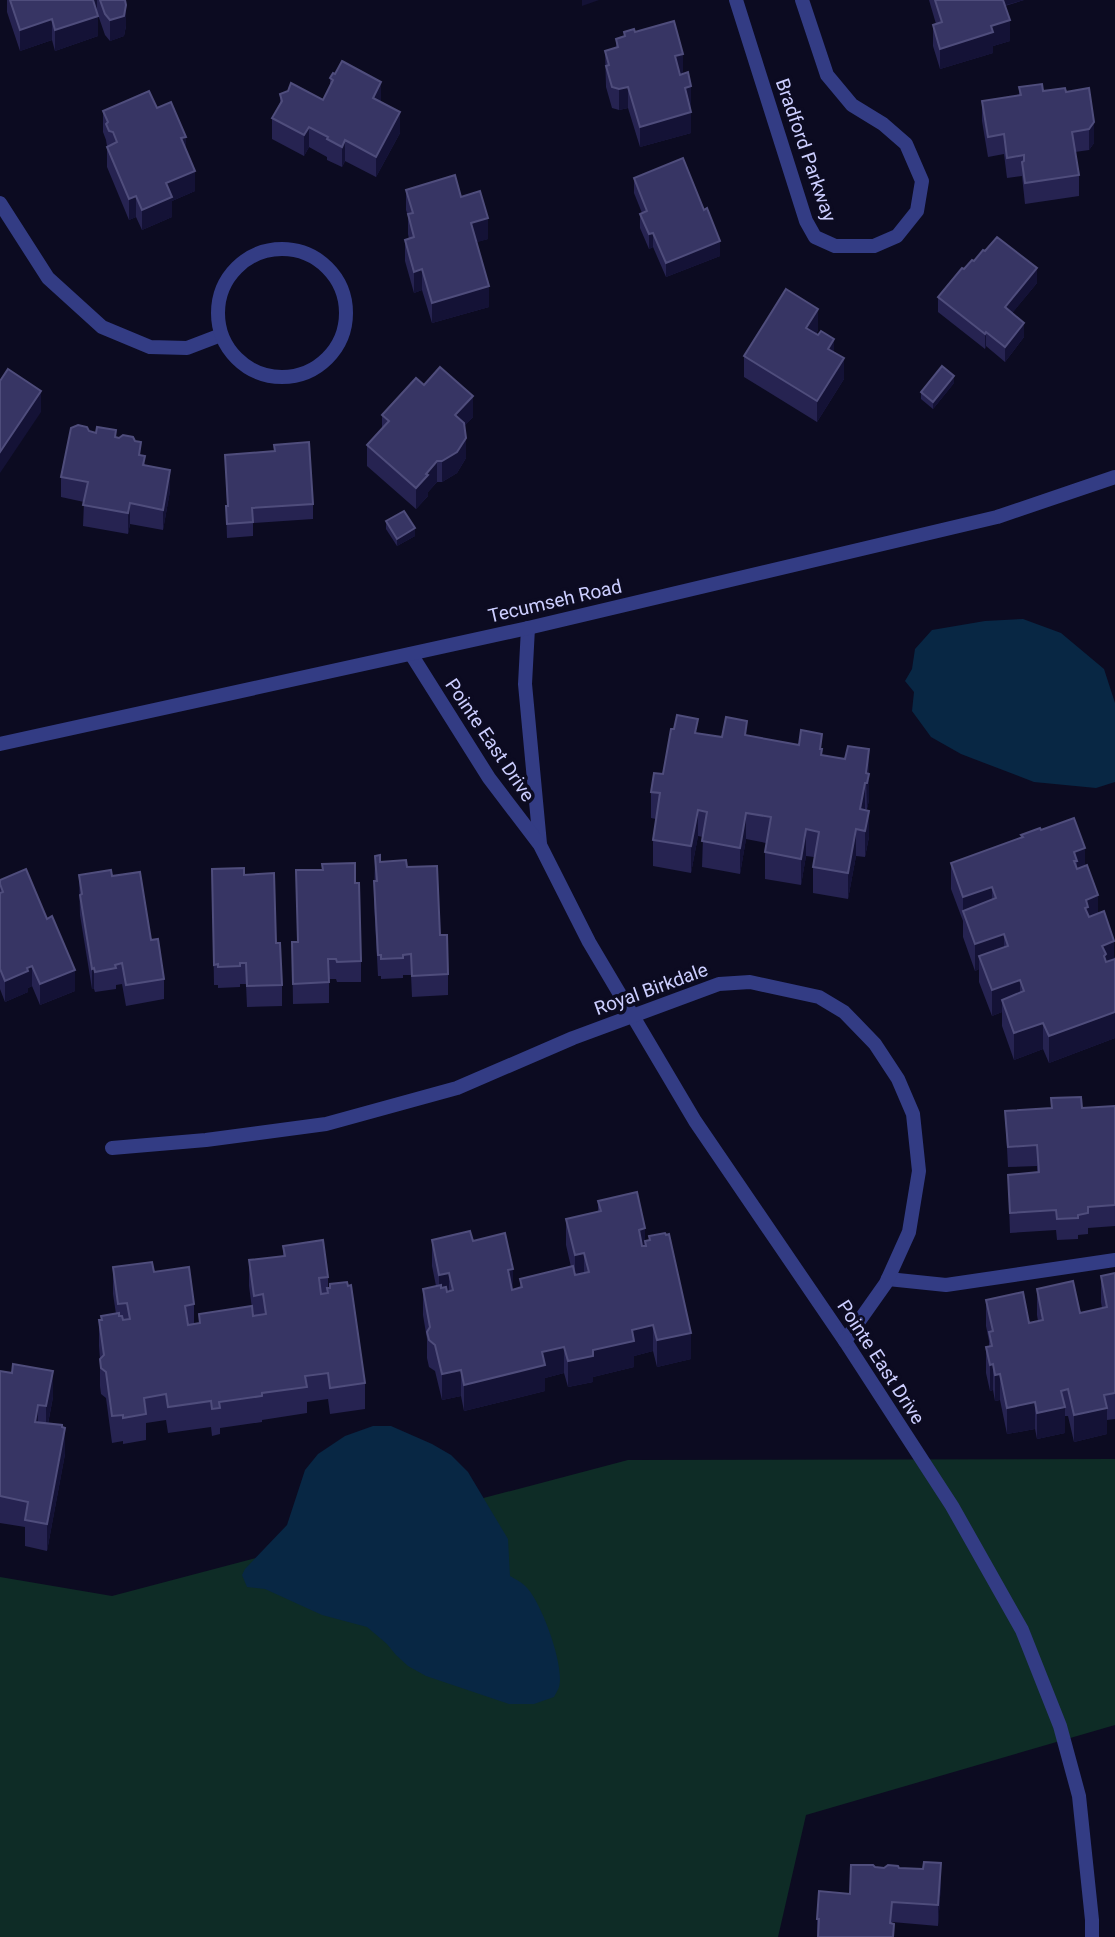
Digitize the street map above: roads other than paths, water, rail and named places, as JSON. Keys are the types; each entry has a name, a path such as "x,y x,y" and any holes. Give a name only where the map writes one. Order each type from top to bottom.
{"street":[{"name":"Bradford Parkway","path":"736,0 807,221 815,237 835,246 874,246 897,236 917,211 922,181 905,144 883,124 852,105 827,75 802,0"},
{"path":"0,203 48,278 102,327 150,347 187,348 221,335"},
{"path":"285,248 310,254 330,270 343,291 347,316 340,341 325,360 304,373 278,377 254,371 234,356 221,335 218,309 224,285 239,265 260,252 285,248"},
{"name":"Tecumseh Road","path":"0,744 528,628 997,517 1115,477"},
{"name":"Pointe East Drive","path":"528,628 525,684 540,845"},
{"name":"Pointe East Drive","path":"411,654 489,778 540,845 589,942 695,1121 845,1341 952,1506 1022,1630 1060,1726 1079,1796 1092,1937"},
{"name":"Royal Birkdale","path":"112,1148 206,1140 326,1124 457,1088 573,1038 719,984 750,982 819,997 844,1012 875,1044 898,1079 913,1114 919,1171 909,1232 888,1279 845,1341"},
{"path":"888,1279 946,1285 1115,1260"}],"water":[{"path":"1023,619 1061,633 1104,669 1115,703 1115,782 1096,788 1034,782 961,754 931,737 912,711 914,692 905,681 912,669 915,649 932,630 985,621"},
{"path":"373,1426 391,1426 432,1444 451,1455 468,1472 508,1539 510,1576 528,1589 546,1622 559,1665 559,1687 554,1697 534,1704 509,1704 426,1676 408,1666 367,1627 322,1615 265,1589 247,1587 242,1575 287,1525 305,1470 318,1454 345,1436"}]}
